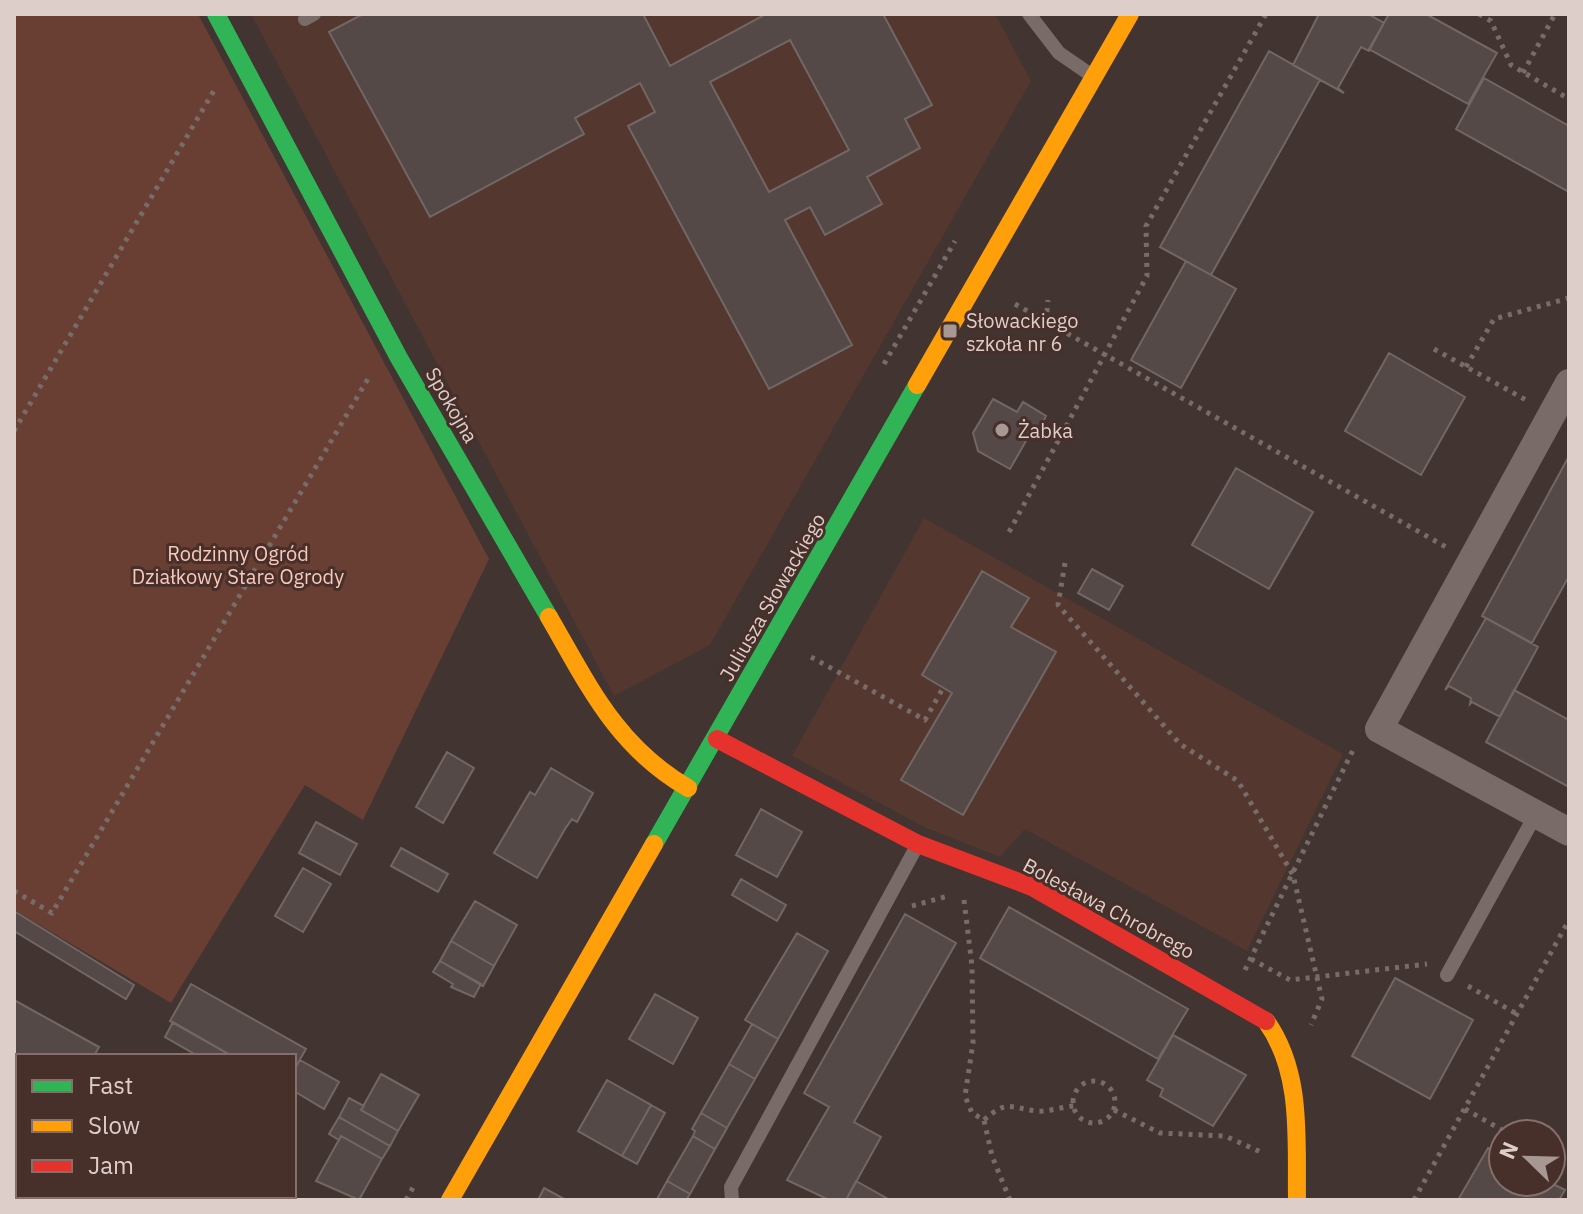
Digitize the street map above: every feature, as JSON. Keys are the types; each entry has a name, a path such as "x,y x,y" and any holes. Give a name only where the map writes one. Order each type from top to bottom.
{"street":[{"name":"Spokojna","path":"216,14 399,358 605,714 654,768 688,788"},
{"name":"Juliusza Słowackiego","path":"450,1200 1130,14"},
{"path":"1569,383 1379,729 1569,832"},
{"name":"Bolesława Chrobrego","path":"717,739 918,844 1032,887 1267,1021 1288,1055 1293,1075 1297,1200"}],"lane":[{"path":"1029,14 1059,53 1094,78"},
{"path":"1447,975 1536,814"},
{"path":"732,1200 731,1187 918,844"}],"path":[{"path":"1009,532 1147,276 1146,226 1266,14"},
{"path":"1523,73 1555,14"},
{"path":"1483,15 1491,21 1511,65 1569,99"},
{"path":"14,431 218,83"},
{"path":"1466,367 1494,319 1569,298"},
{"path":"1046,322 1048,300"},
{"path":"1015,304 1471,561"},
{"path":"1434,349 1552,414"},
{"path":"14,891 52,913 372,373"},
{"path":"1065,563 1058,605 1180,744 1238,781 1293,875 1322,999 1310,1027"},
{"path":"811,657 925,720 943,688"},
{"path":"1231,1000 1356,745 1379,729"},
{"path":"964,861 964,922 972,966 973,1043 965,1096 972,1113 984,1120 992,1156 1010,1200"},
{"path":"909,906 964,891"},
{"path":"1414,1200 1569,920"},
{"path":"1251,959 1290,980 1424,963 1517,1014"},
{"path":"1101,1082 1111,1090 1114,1110 1105,1120 1092,1123 1080,1117 1074,1106 1081,1087 1101,1082"},
{"path":"984,1120 999,1107 1017,1105 1037,1111 1074,1106"},
{"path":"1465,1109 1487,1122"},
{"path":"1114,1110 1160,1133 1225,1136 1268,1154"}],"shaded area":[{"path":"251,14 995,14 1031,81 710,645 614,696"},
{"path":"924,518 1343,754 1247,951 1025,829 1000,857 924,827 792,756"}],"green space":[{"name":"Rodzinny Ogród Działkowy Stare Ogrody","path":"14,14 198,14 489,559 363,820 305,785 171,1003 14,910"}],"building":[{"path":"363,14 643,14 670,66 766,14 883,14 932,105 905,119 920,148 867,177 882,204 825,235 810,207 785,220 852,345 769,389 628,126 655,112 640,83 575,118 584,134 430,217 329,32","holes":["790,40 849,150 769,192 710,82"]},
{"path":"1319,14 1368,14 1384,23 1369,51 1361,47 1338,88 1344,93 1293,65"},
{"path":"1389,14 1426,14 1497,53 1468,104 1369,49"},
{"path":"1269,51 1320,80 1211,275 1160,247"},
{"path":"1484,78 1569,126 1569,192 1456,129"},
{"path":"1186,261 1236,289 1181,388 1131,360"},
{"path":"1389,353 1465,397 1421,475 1345,431"},
{"path":"993,399 1017,412 1023,402 1046,416 1040,428 1035,425 1010,469 978,451 973,433"},
{"path":"1569,456 1569,576 1532,643 1482,616"},
{"path":"1236,468 1313,512 1269,589 1192,545"},
{"path":"1092,569 1123,586 1109,610 1078,593"},
{"path":"982,571 1029,598 1011,627 1056,652 963,815 901,780 952,693 922,675"},
{"path":"1486,618 1538,647 1500,717 1472,702 1470,704 1471,698 1449,686 1445,690"},
{"path":"1514,690 1569,720 1569,787 1486,742"},
{"path":"447,752 474,768 443,823 416,807"},
{"path":"551,768 593,793 577,822 572,819 565,829 537,878 494,853 530,792 535,795"},
{"path":"761,809 802,832 777,877 736,855"},
{"path":"316,822 357,844 340,875 299,853"},
{"path":"401,848 448,874 438,892 391,866"},
{"path":"303,868 331,884 303,932 275,916"},
{"path":"741,879 786,905 777,921 732,895"},
{"path":"475,901 517,925 494,966 451,941"},
{"path":"1009,907 1188,1009 1158,1059 980,958"},
{"path":"14,911 134,985 126,999 14,931"},
{"path":"905,914 956,943 854,1122 881,1137 846,1200 829,1200 787,1180 829,1107 804,1093"},
{"path":"797,933 828,951 778,1039 745,1020"},
{"path":"451,941 494,966 483,986 440,961"},
{"path":"440,961 481,984 474,997 451,987 453,984 433,972"},
{"path":"1395,978 1473,1020 1430,1099 1352,1056"},
{"path":"191,984 306,1049 296,1066 296,1054 228,1054 170,1021"},
{"path":"655,994 698,1018 673,1064 629,1039"},
{"path":"14,1000 99,1047 95,1054 14,1055"},
{"path":"173,1022 229,1054 195,1054 165,1037"},
{"path":"752,1024 778,1039 755,1079 729,1064"},
{"path":"1173,1035 1246,1075 1213,1126 1160,1096 1163,1089 1147,1080"},
{"path":"300,1060 339,1082 324,1109 296,1092 296,1067"},
{"path":"729,1064 755,1079 727,1128 701,1113"},
{"path":"381,1074 419,1095 398,1131 361,1110"},
{"path":"607,1080 651,1105 622,1156 578,1131"},
{"path":"349,1098 364,1106 361,1110 398,1131 390,1146 339,1117"},
{"path":"651,1105 665,1113 637,1164 622,1156"},
{"path":"14,1112 16,1166 14,1170"},
{"path":"701,1113 727,1128 715,1149 693,1136 695,1131 692,1129"},
{"path":"339,1117 390,1146 382,1159 341,1136 339,1140 329,1134"},
{"path":"341,1136 382,1159 359,1200 316,1181"},
{"path":"693,1136 715,1149 690,1194 667,1181"},
{"path":"1487,1150 1487,1198 1560,1198 1559,1200 1458,1200"},
{"path":"667,1181 690,1194 686,1200 657,1199"},
{"path":"856,1181 890,1200 846,1200"},
{"path":"544,1188 566,1200 538,1200"}],"traffic: fast":[{"path":"216,14 399,358 549,617"},
{"path":"654,844 917,385"}],"traffic: slow":[{"path":"917,385 1130,14"},
{"path":"549,617 606,713 623,734 663,771 688,788"},
{"path":"450,1200 654,844"},
{"path":"1266,1021 1278,1041 1292,1084 1297,1130 1297,1200"}],"traffic: jam":[{"path":"717,739 918,844 1032,887 1266,1021"}],"place":[{"name":"Słowackiego szkoła nr 6","path":"950,331"},
{"name":"Żabka","path":"1002,430"}]}
